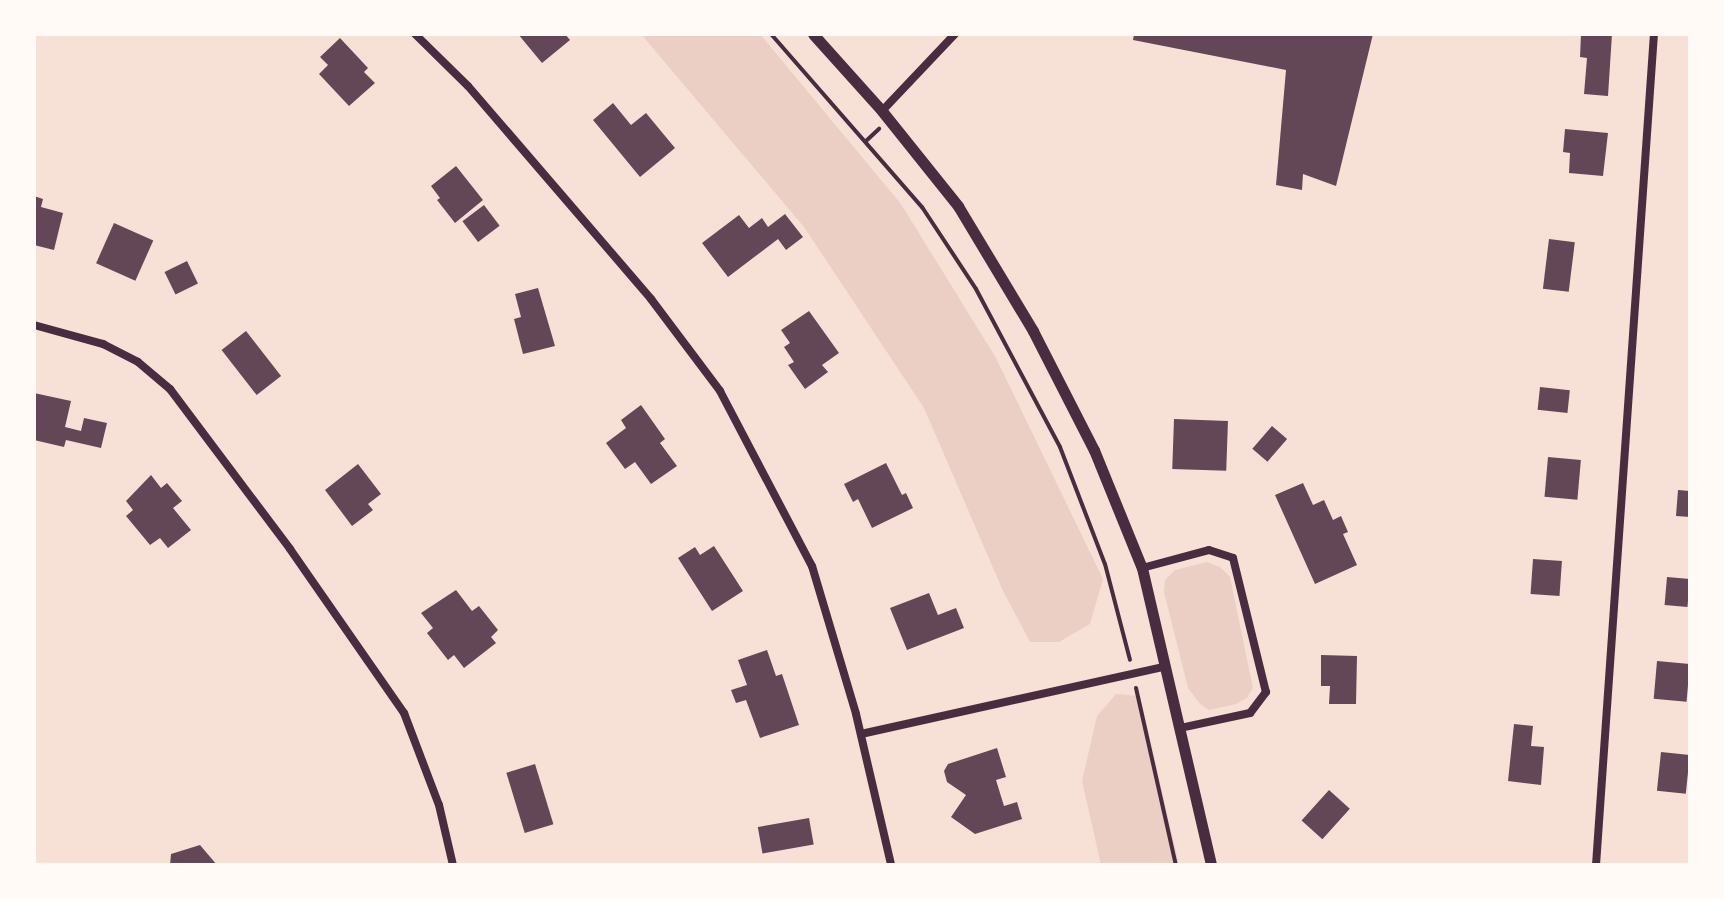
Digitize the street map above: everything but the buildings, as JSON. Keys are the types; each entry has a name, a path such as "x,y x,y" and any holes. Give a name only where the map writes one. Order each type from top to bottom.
{"street":[{"path":"415,34 468,86 651,299 720,391 812,566 861,734 891,865"},
{"path":"813,34 882,111 958,206 999,271 1094,450 1142,568 1211,865"},
{"path":"882,111 955,34"},
{"path":"1596,865 1654,34"},
{"path":"34,325 103,344 138,362 170,389 290,549 404,713 439,805 453,865"},
{"path":"1142,568 1209,550 1233,558 1266,692 1250,713 1180,728"},
{"path":"861,734 1164,667"}],"path":[{"path":"771,34 922,207 976,289 1060,447 1097,539 1127,649"},
{"path":"1136,689 1176,865"}],"shaded area":[{"path":"641,34 760,34 901,204 996,358 1103,579 1090,624 1059,642 1030,642 1003,591 924,408 804,227"},
{"path":"1207,562 1220,567 1230,577 1253,688 1247,698 1236,704 1209,710 1188,688 1164,592 1165,580 1175,570"},
{"path":"1116,694 1140,696 1179,865 1101,865 1082,781 1097,716"}]}
